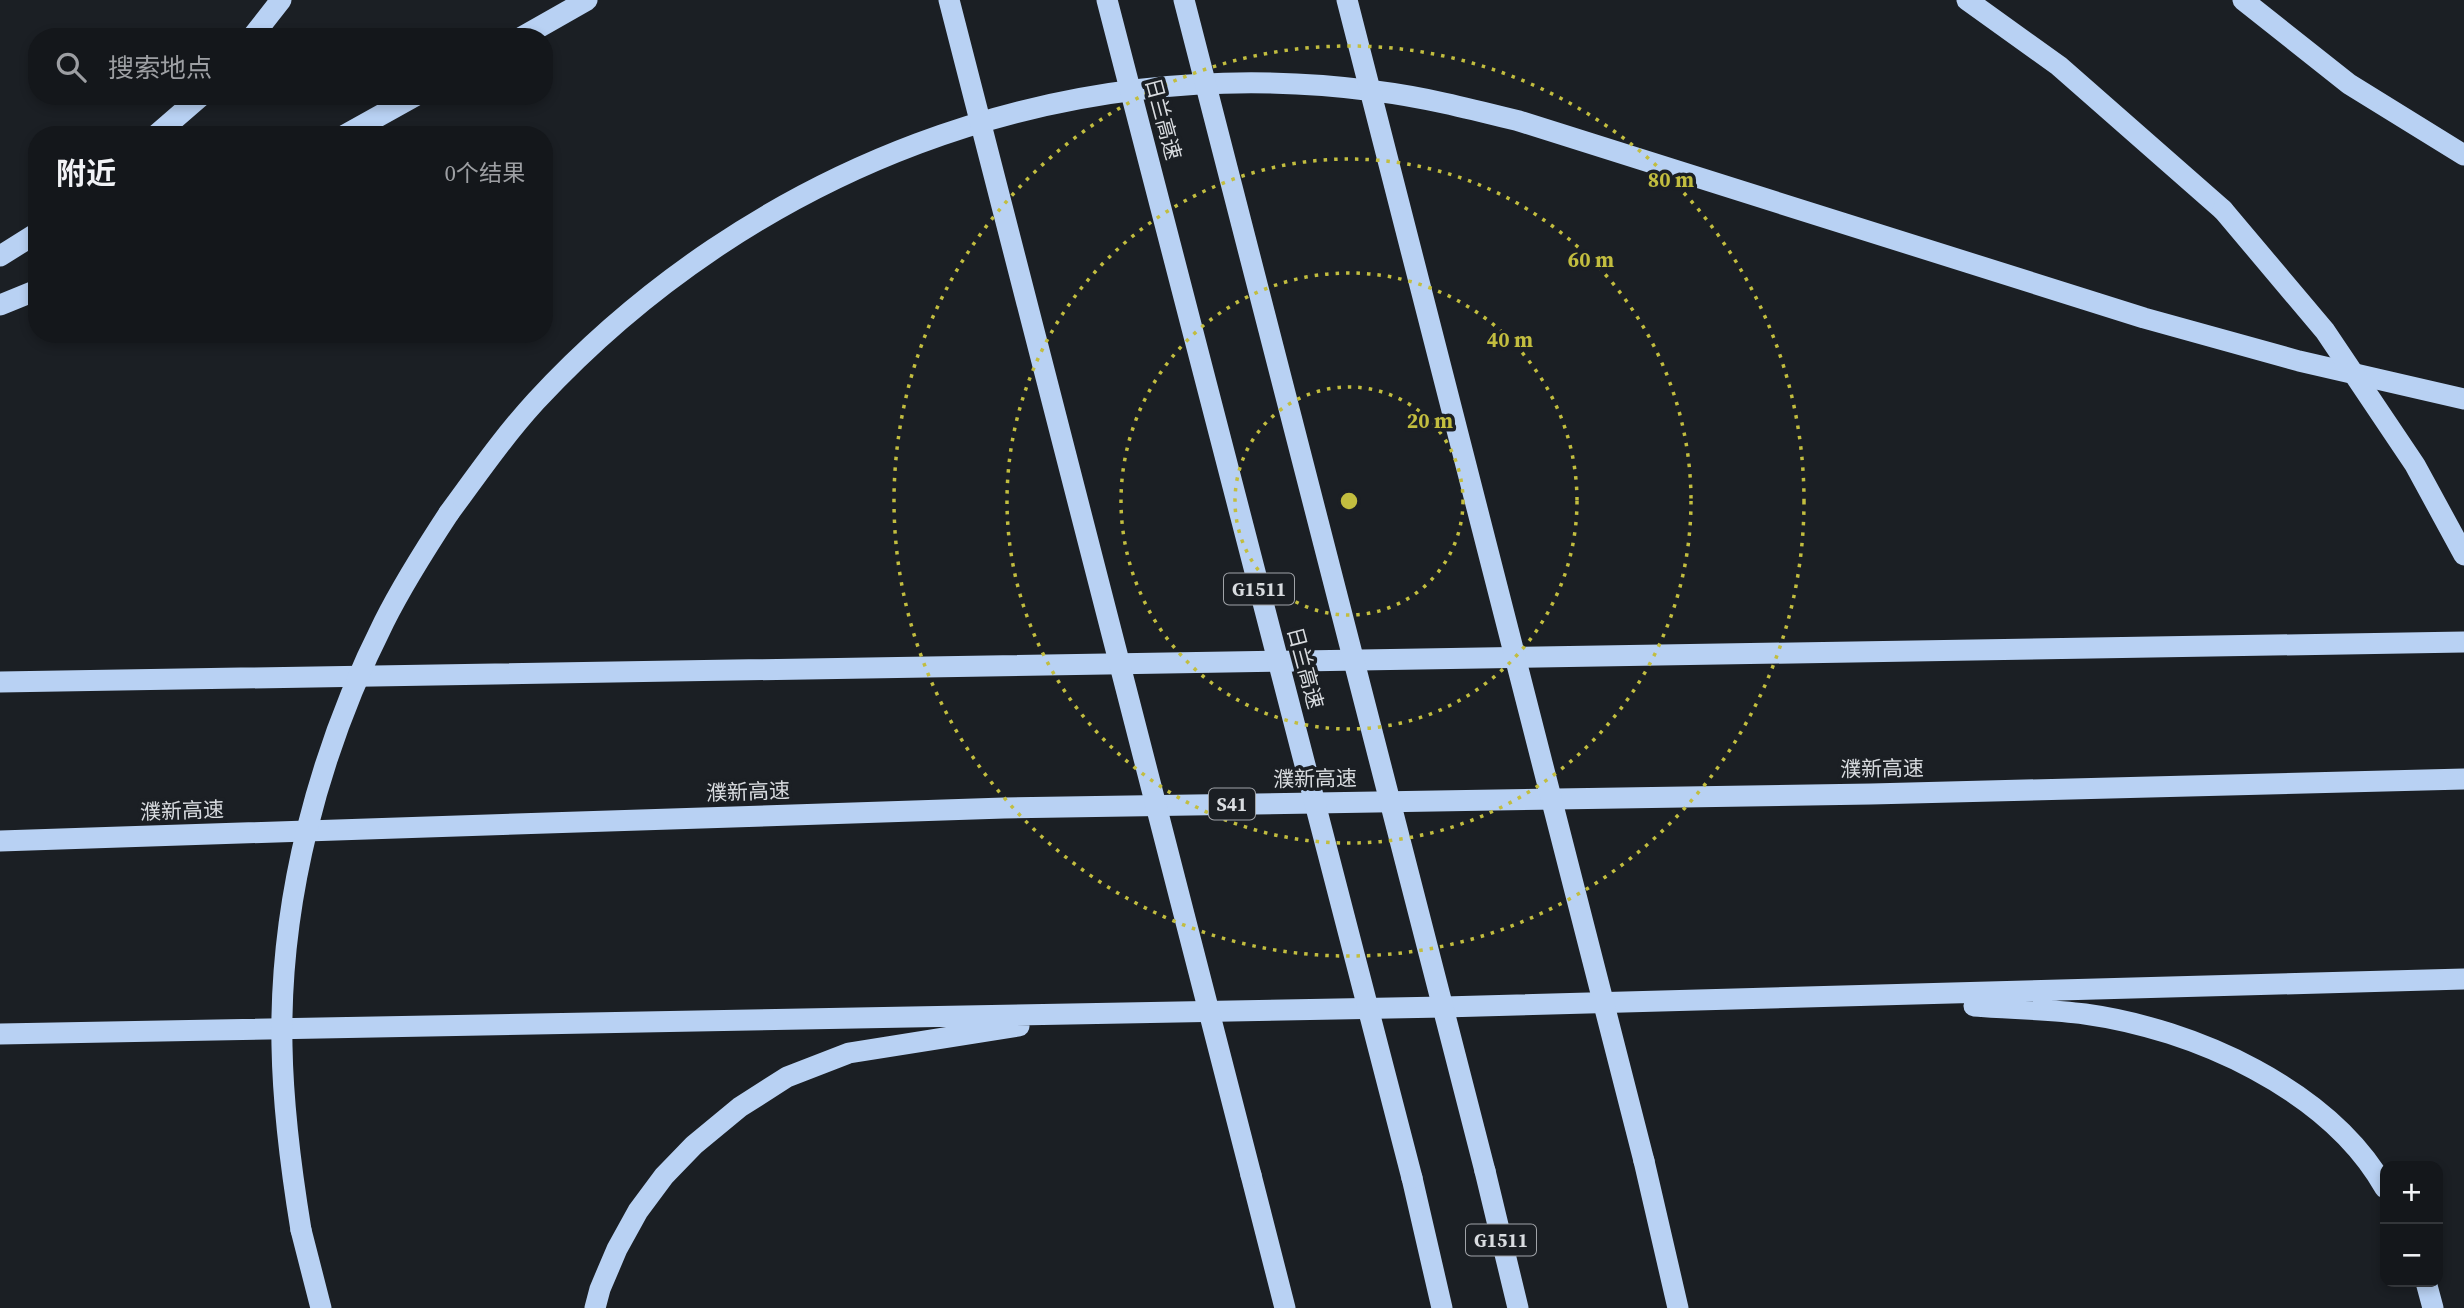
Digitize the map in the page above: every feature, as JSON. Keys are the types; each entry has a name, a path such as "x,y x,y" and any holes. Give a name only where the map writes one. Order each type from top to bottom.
{"highway":[{"path":"259,28 281,0"},
{"path":"538,28 587,0"},
{"path":"950,0 1285,1308"},
{"name":"日兰高速","path":"1107,0 1412,1178 1443,1308"},
{"name":"G1511","path":"1184,0 1518,1308"},
{"path":"1347,0 1644,1161 1678,1308"},
{"path":"1967,0 2059,66 2223,210 2325,331 2415,465 2464,555"},
{"path":"2244,0 2349,84 2464,155"},
{"path":"321,1308 301,1230 287,1131 282,1043 284,980 291,918 316,795 335,735 385,620 449,513 490,456 534,403 582,354 688,265 745,227 868,163 937,136 1007,114 1091,96 1152,88 1226,83 1301,84 1374,90 1447,103 1519,121 2144,318 2299,361 2464,399"},
{"path":"166,126 191,105"},
{"path":"361,126 399,105"},
{"path":"0,256 28,239"},
{"path":"0,305 28,294"},
{"path":"0,682 2464,642"},
{"name":"濮新高速","path":"0,841 1004,808 1857,794 2464,779"},
{"path":"0,1034 1856,998 2464,979"},
{"path":"1856,998 2086,1014 2167,1033 2253,1068 2324,1116 2355,1147 2380,1181"},
{"path":"595,1308 617,1249 638,1211 664,1177 694,1145 740,1107 787,1076 849,1053 1098,1014"},
{"path":"1275,1308 1276,1275"},
{"path":"2428,1287 2433,1308"}]}
